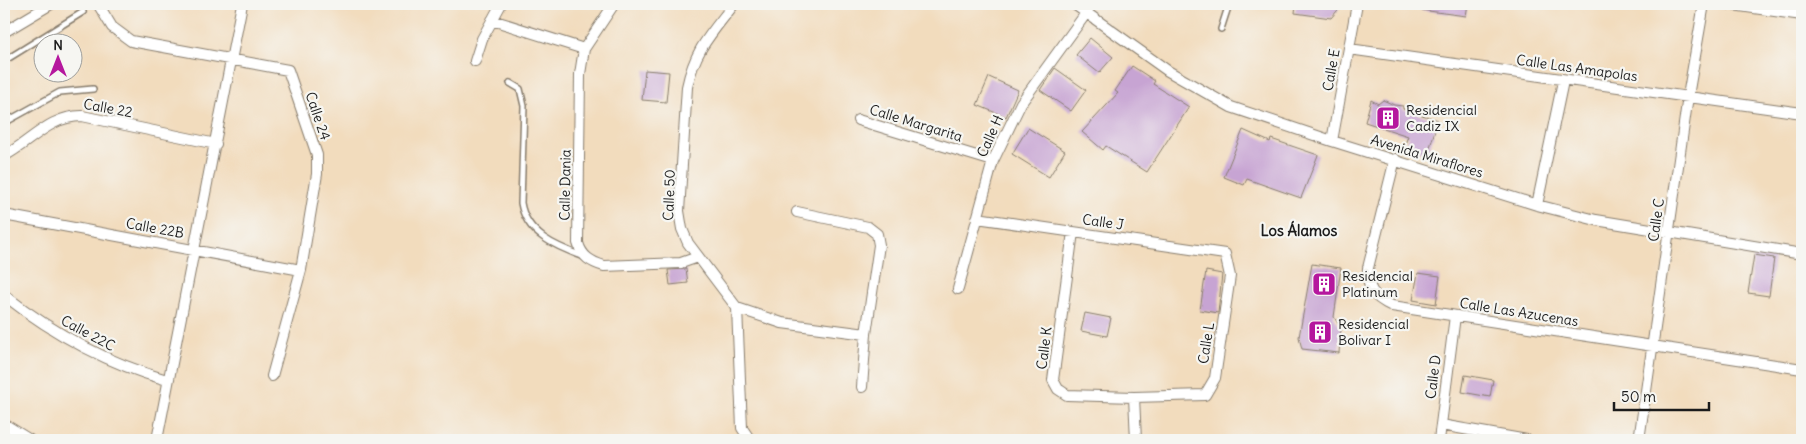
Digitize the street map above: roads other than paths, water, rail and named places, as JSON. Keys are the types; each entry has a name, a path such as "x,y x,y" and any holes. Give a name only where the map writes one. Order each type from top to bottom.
{"street":[{"path":"4,32 51,4"},
{"name":"Calle 24","path":"98,4 112,27 131,41 288,70 317,155 317,174 300,270 272,376"},
{"path":"156,440 216,144 230,59 242,4"},
{"path":"475,61 492,20 501,4"},
{"name":"Calle Dania","path":"587,258 581,252 578,244 580,74 584,49 614,4"},
{"name":"Calle 50","path":"734,4 698,52 687,87 679,211 682,229 688,244 737,308"},
{"name":"Avenida Miraflores","path":"1074,4 1197,89 1231,106 1332,141 1536,205 1596,220 1802,254"},
{"name":"Calle E","path":"1332,141 1357,4"},
{"name":"Calle C","path":"1639,440 1688,96 1704,4"},
{"path":"1726,4 1802,15"},
{"name":"Calle H","path":"958,290 993,161 1021,102 1086,12"},
{"path":"492,20 584,49"},
{"name":"Calle Las Amapolas","path":"1349,49 1563,81 1688,96 1802,113"},
{"path":"1536,205 1563,81"},
{"name":"Calle 22","path":"4,156 55,121 69,116 82,116 216,144"},
{"name":"Calle Margarita","path":"858,120 993,161"},
{"name":"Calle Las Azucenas","path":"1396,160 1368,268 1367,280 1371,292 1380,300 1392,306 1802,369"},
{"path":"797,212 868,227 877,234 879,245 866,334 862,387"},
{"name":"Calle 22B","path":"4,215 300,270"},
{"name":"Calle J","path":"977,218 1225,254"},
{"name":"Calle K","path":"1073,232 1054,380 1058,389 1067,395 1134,397"},
{"name":"Calle L","path":"1134,397 1204,395 1215,378 1230,276 1225,254"},
{"path":"587,258 604,266 681,263 698,256"},
{"name":"Calle 22C","path":"4,296 38,322 105,359 135,371 167,380"},
{"path":"750,440 742,428 737,308 782,323 866,334"},
{"name":"Calle D","path":"1439,440 1455,316"},
{"path":"1134,397 1136,440"},
{"path":"4,424 29,440"},
{"path":"1441,425 1527,440"}],"lane":[{"path":"1221,29 1229,4"},
{"path":"4,61 83,12"},
{"path":"510,83 520,89 524,106 521,203 523,216 528,224 545,239 587,258"},
{"path":"4,123 60,92 93,89"}],"place":[{"name":"Residencial Cadiz IX","path":"1388,118"},
{"name":"Residencial Platinum","path":"1324,284"},
{"name":"Residencial Bolivar I","path":"1320,332"}],"district":[{"name":"Los Álamos","path":"1299,230"}]}
